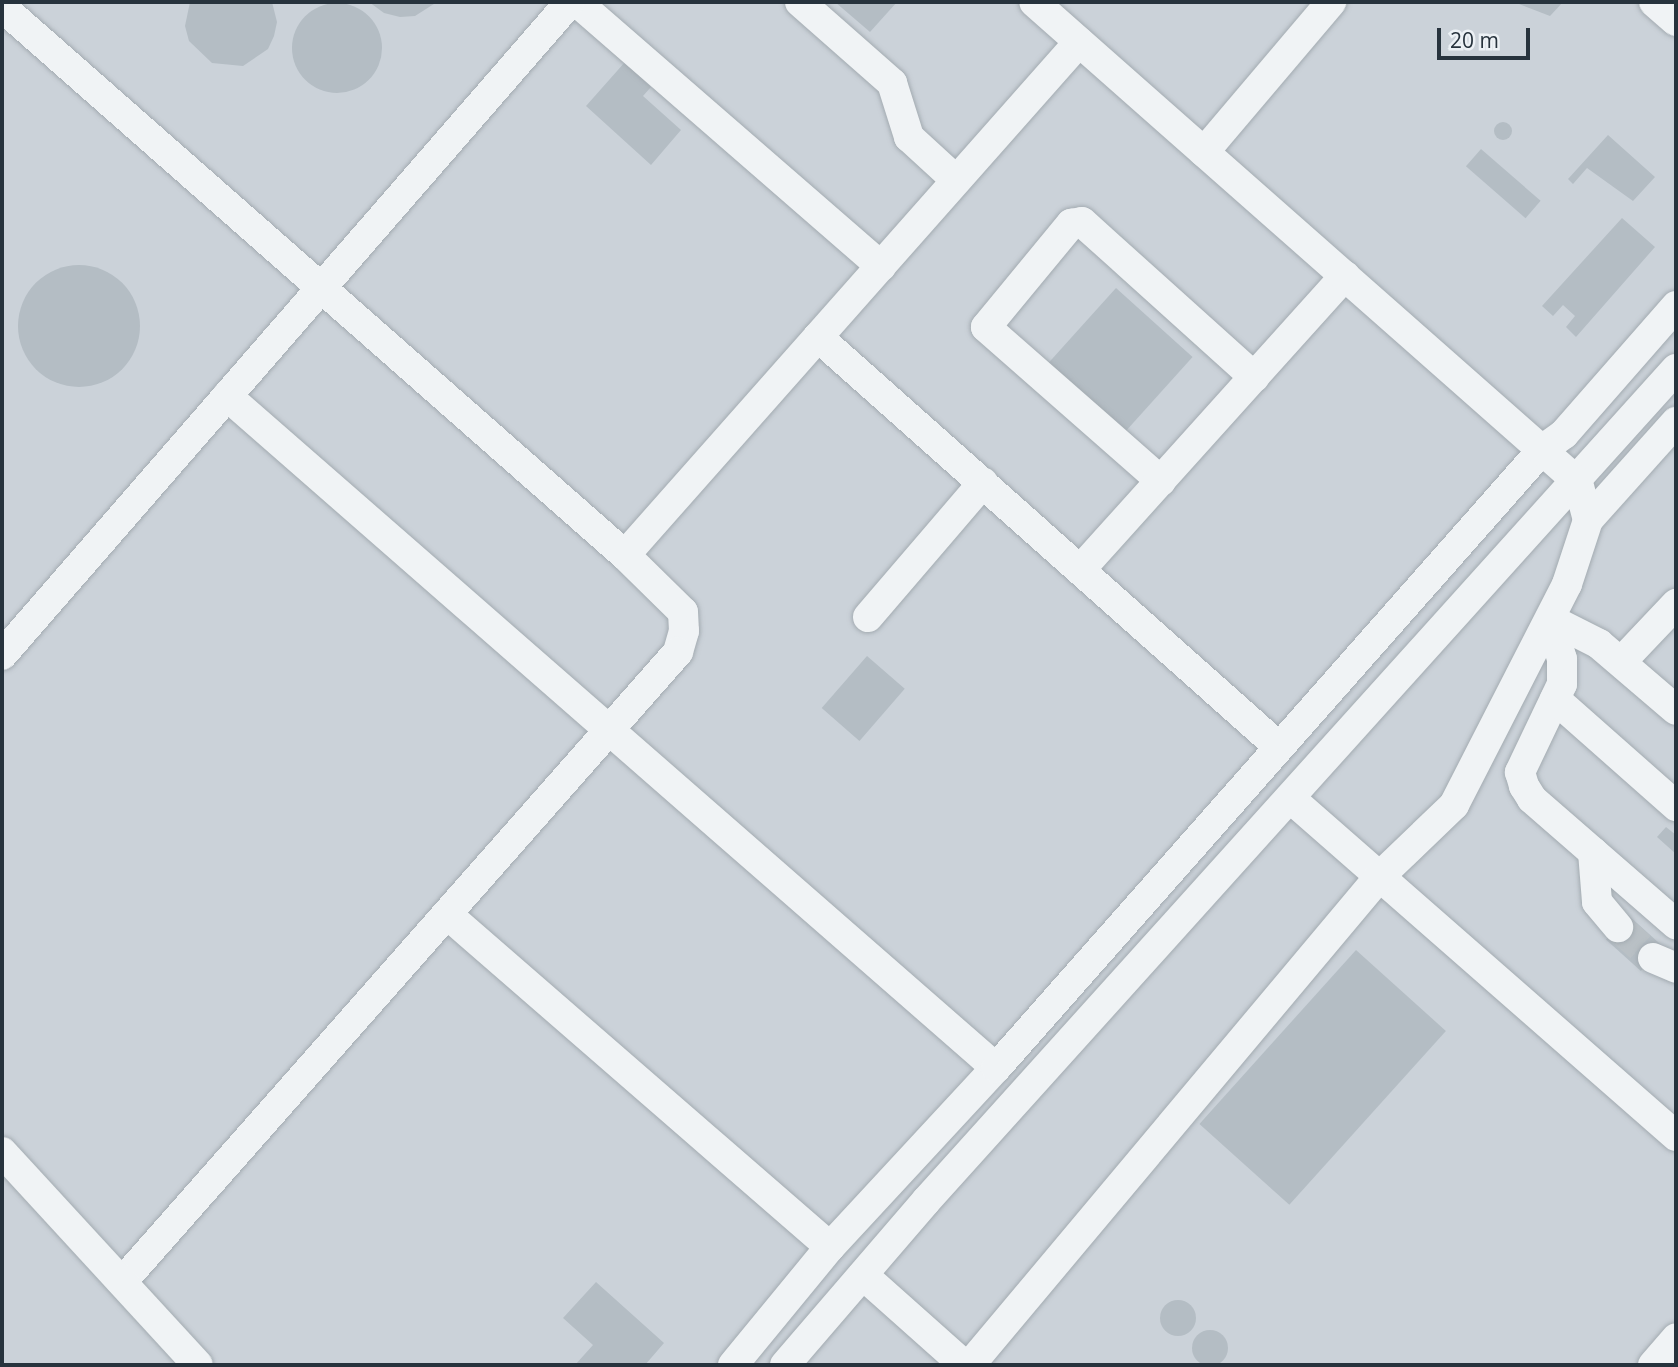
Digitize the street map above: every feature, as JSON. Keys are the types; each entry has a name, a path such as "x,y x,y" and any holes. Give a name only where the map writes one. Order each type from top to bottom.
{"lane":[{"path":"2,655 570,2"},
{"path":"577,2 881,266"},
{"path":"800,2 892,83 909,137 956,180"},
{"path":"970,1365 1379,877 1454,805 1549,619 1581,550 1588,520 1578,482 1034,2"},
{"path":"1204,152 1331,2"},
{"path":"1654,2 1676,21"},
{"path":"2,7 625,555 682,612 684,631 678,652 121,1282"},
{"path":"625,555 1079,42"},
{"path":"1161,481 986,327 1071,224 1082,222 1254,377"},
{"path":"1080,570 1345,276"},
{"path":"733,1365 830,1247 996,1068 1542,450 1564,434 1676,306"},
{"path":"818,337 1279,747"},
{"path":"785,1365 1290,798 1578,482 1676,369"},
{"path":"227,396 996,1068"},
{"path":"1588,520 1676,422"},
{"path":"868,617 983,483"},
{"path":"1622,661 1676,604"},
{"path":"1549,619 1599,644 1675,709"},
{"path":"1549,619 1562,659 1562,684 1520,772 1524,786 1593,852 1676,924"},
{"path":"1555,699 1676,806"},
{"path":"1290,798 1676,1136"},
{"path":"1593,852 1597,902 1618,927"},
{"path":"448,915 830,1247"},
{"path":"2,1152 198,1365"},
{"path":"863,1275 964,1365"},
{"path":"1653,1365 1676,1339"}],"shaded area":[{"path":"2,2 1676,2 1676,1365 2,1365"}],"building":[{"path":"190,2 272,2 277,22 268,49 243,66 212,63 189,41 185,26"},
{"path":"369,2 437,2 415,16 400,17 384,13"},
{"path":"835,2 897,2 870,32"},
{"path":"1514,2 1563,2 1550,16"},
{"path":"337,3 354,6 369,16 379,31 382,48 379,65 369,80 354,90 337,93 320,90 305,80 295,65 292,48 295,31 305,16 320,6"},
{"path":"625,62 651,87 643,96 681,130 651,165 586,106"},
{"path":"1499,122 1507,122 1512,131 1510,138 1499,140 1494,135 1494,127"},
{"path":"1608,135 1655,177 1633,201 1587,168 1573,184 1568,179"},
{"path":"1481,149 1541,201 1526,218 1466,166"},
{"path":"1622,218 1655,247 1576,337 1566,327 1575,316 1563,305 1553,316 1542,306"},
{"path":"79,265 103,269 122,283 136,302 140,326 136,350 122,369 103,383 79,387 55,383 36,369 22,350 18,326 22,302 36,283 55,269"},
{"path":"1116,288 1193,357 1122,435 1046,366"},
{"path":"867,656 905,689 859,741 822,708"},
{"path":"1666,827 1676,835 1676,854 1657,837"},
{"path":"1628,915 1663,946 1641,971 1606,940"},
{"path":"1356,950 1446,1031 1289,1205 1199,1124"},
{"path":"596,1282 664,1343 645,1365 575,1365 593,1345 563,1318"},
{"path":"1178,1300 1191,1305 1196,1318 1191,1331 1178,1336 1165,1331 1160,1318 1165,1305"},
{"path":"1210,1330 1223,1335 1228,1348 1223,1361 1210,1366 1197,1361 1192,1348 1197,1335"}],"tunnel":[{"path":"1618,927 1653,958"}]}
